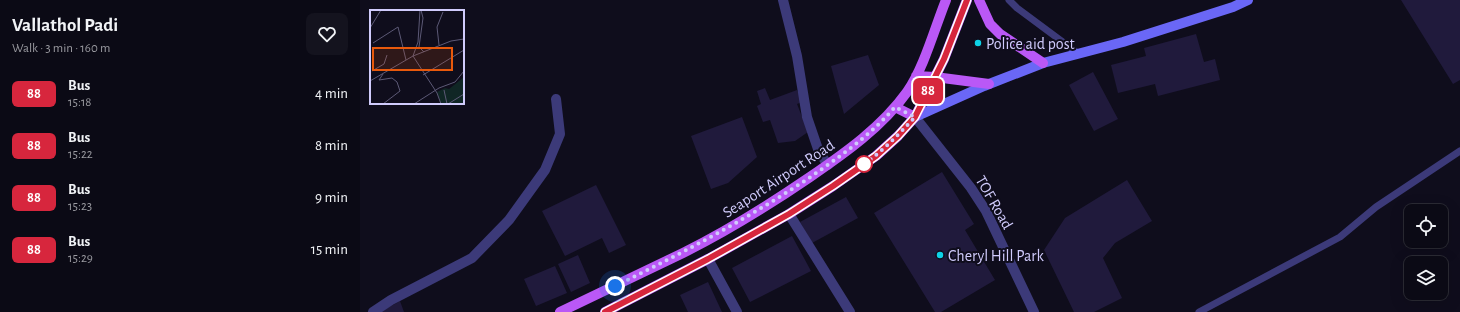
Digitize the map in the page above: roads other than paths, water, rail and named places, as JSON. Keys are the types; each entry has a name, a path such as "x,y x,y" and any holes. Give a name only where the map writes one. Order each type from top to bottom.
{"main road":[{"name":"Seaport Airport Road","path":"560,312 696,246 781,196 828,165 861,140 895,107 908,90 916,76 946,0"},
{"name":"Seaport Airport Road","path":"605,312 708,259 789,214 876,156 898,136 915,117 944,59 967,0"},
{"path":"979,0 990,24 1000,34 1043,63"},
{"path":"895,107 915,117 989,84 1043,63 1163,30 1233,7 1248,0"},
{"path":"916,76 989,84"}],"street":[{"path":"783,0 797,56 809,123 819,152 828,165"},
{"path":"373,312 391,300 472,258 509,220 545,170 560,134 556,99"},
{"name":"TOF Road","path":"915,117 971,188 986,211 1034,312"},
{"path":"789,214 850,312"},
{"path":"708,259 737,312"}],"lane":[{"path":"1009,0 1017,8 1079,54"},
{"path":"1199,312 1340,237 1376,207 1460,151"}],"place":[{"name":"Police aid post","path":"978,43"},
{"name":"Cheryl Hill Park","path":"940,255"}]}
